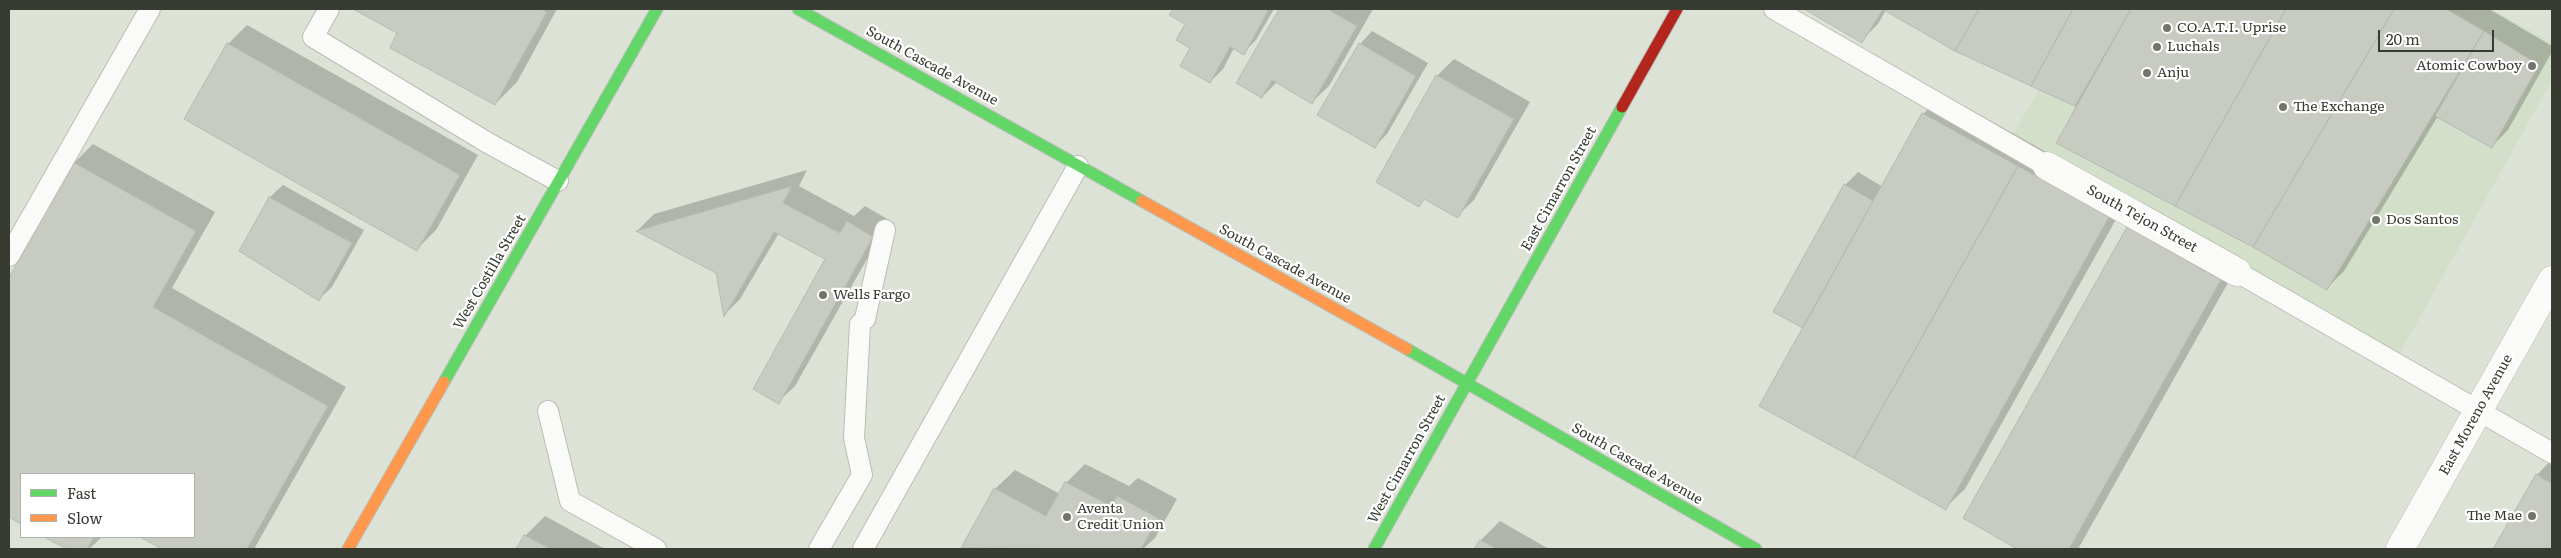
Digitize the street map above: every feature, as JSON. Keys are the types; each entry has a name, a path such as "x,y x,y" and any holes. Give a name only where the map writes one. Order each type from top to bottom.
{"main road":[{"name":"West Costilla Street","path":"348,549 657,9"},
{"name":"South Cascade Avenue","path":"798,9 1467,384 1756,549"},
{"name":"East Cimarron Street","path":"1467,384 1677,9"},
{"name":"West Cimarron Street","path":"1374,549 1467,384"}],"street":[{"name":"South Tejon Street","path":"2047,166 2237,272"},
{"name":"East Moreno Avenue","path":"2400,549 2552,280"}],"lane":[{"path":"9,256 150,9"},
{"path":"329,9 313,37 488,143 558,181"},
{"path":"1774,9 2047,166"},
{"path":"863,549 1078,166"},
{"path":"819,549 862,475 854,438 862,322 885,230"},
{"path":"2237,272 2552,453"},
{"path":"548,411 570,501 656,549"}],"shaded area":[{"path":"2085,9 2492,9 2552,43 2552,80 2395,362 2007,145"}],"building":[{"path":"353,9 541,9 547,12 495,105 390,48 397,33"},
{"path":"1173,9 1264,9 1268,11 1244,55 1230,47 1210,83 1180,66 1190,48 1176,40 1185,24 1169,15"},
{"path":"1279,9 1327,9 1357,26 1312,104 1272,80 1262,98 1236,83"},
{"path":"1804,9 1883,9 1862,43"},
{"path":"1882,9 1979,9 1955,51"},
{"path":"1979,9 2073,9 2031,86 1955,51"},
{"path":"2073,9 2131,9 2075,106 2031,86"},
{"path":"2131,9 2286,9 2175,206 2056,143"},
{"name":"The Exchange","path":"2286,9 2394,9 2253,247 2175,206"},
{"path":"2394,9 2446,9 2484,31 2327,290 2253,247"},
{"path":"2484,31 2539,65 2492,148 2435,116"},
{"path":"227,43 460,175 417,251 184,119"},
{"path":"1359,43 1416,76 1375,148 1317,115"},
{"path":"1436,75 1514,119 1458,218 1424,199 1419,207 1376,182"},
{"path":"1922,113 2018,166 1854,458 1759,406"},
{"path":"73,162 196,231 153,307 328,406 247,549 162,549 142,538 195,538 195,473 20,473 20,523 9,517 9,278"},
{"path":"2018,166 2109,217 1946,510 1854,458"},
{"path":"1844,184 1873,201 1803,328 1773,312"},
{"name":"Wells Fargo","path":"792,186 783,203 840,233 847,221 873,237 779,404 753,389 825,259 774,232 724,317 716,273 636,231"},
{"path":"269,197 352,243 319,301 239,251"},
{"path":"2127,227 2221,280 2069,549 2017,549 1963,518"},
{"name":"The Mae","path":"2536,474 2552,484 2552,549 2493,549"},
{"name":"Aventa Credit Union","path":"1065,482 1111,506 1117,496 1158,518 1141,549 961,548 994,488 1046,516"},
{"path":"524,535 551,549 516,549"},
{"path":"46,538 93,538 87,549 67,549"},
{"path":"1480,540 1497,549 1474,549"}],"traffic: fast":[{"path":"444,382 657,9"},
{"path":"798,9 1142,201"},
{"path":"1374,549 1622,107"},
{"path":"1407,349 1756,549"}],"traffic: slow":[{"path":"1142,201 1407,349"},
{"path":"348,549 444,382"}],"traffic: jam":[{"path":"1622,107 1677,9"}],"place":[{"name":"CO.A.T.I. Uprise","path":"2167,28"},
{"name":"Luchals","path":"2157,47"},
{"name":"Atomic Cowboy","path":"2532,66"},
{"name":"Anju","path":"2147,73"},
{"name":"The Exchange","path":"2283,107"},
{"name":"Dos Santos","path":"2376,220"},
{"name":"Wells Fargo","path":"823,295"},
{"name":"The Mae","path":"2532,516"},
{"name":"Aventa Credit Union","path":"1067,517"}]}
